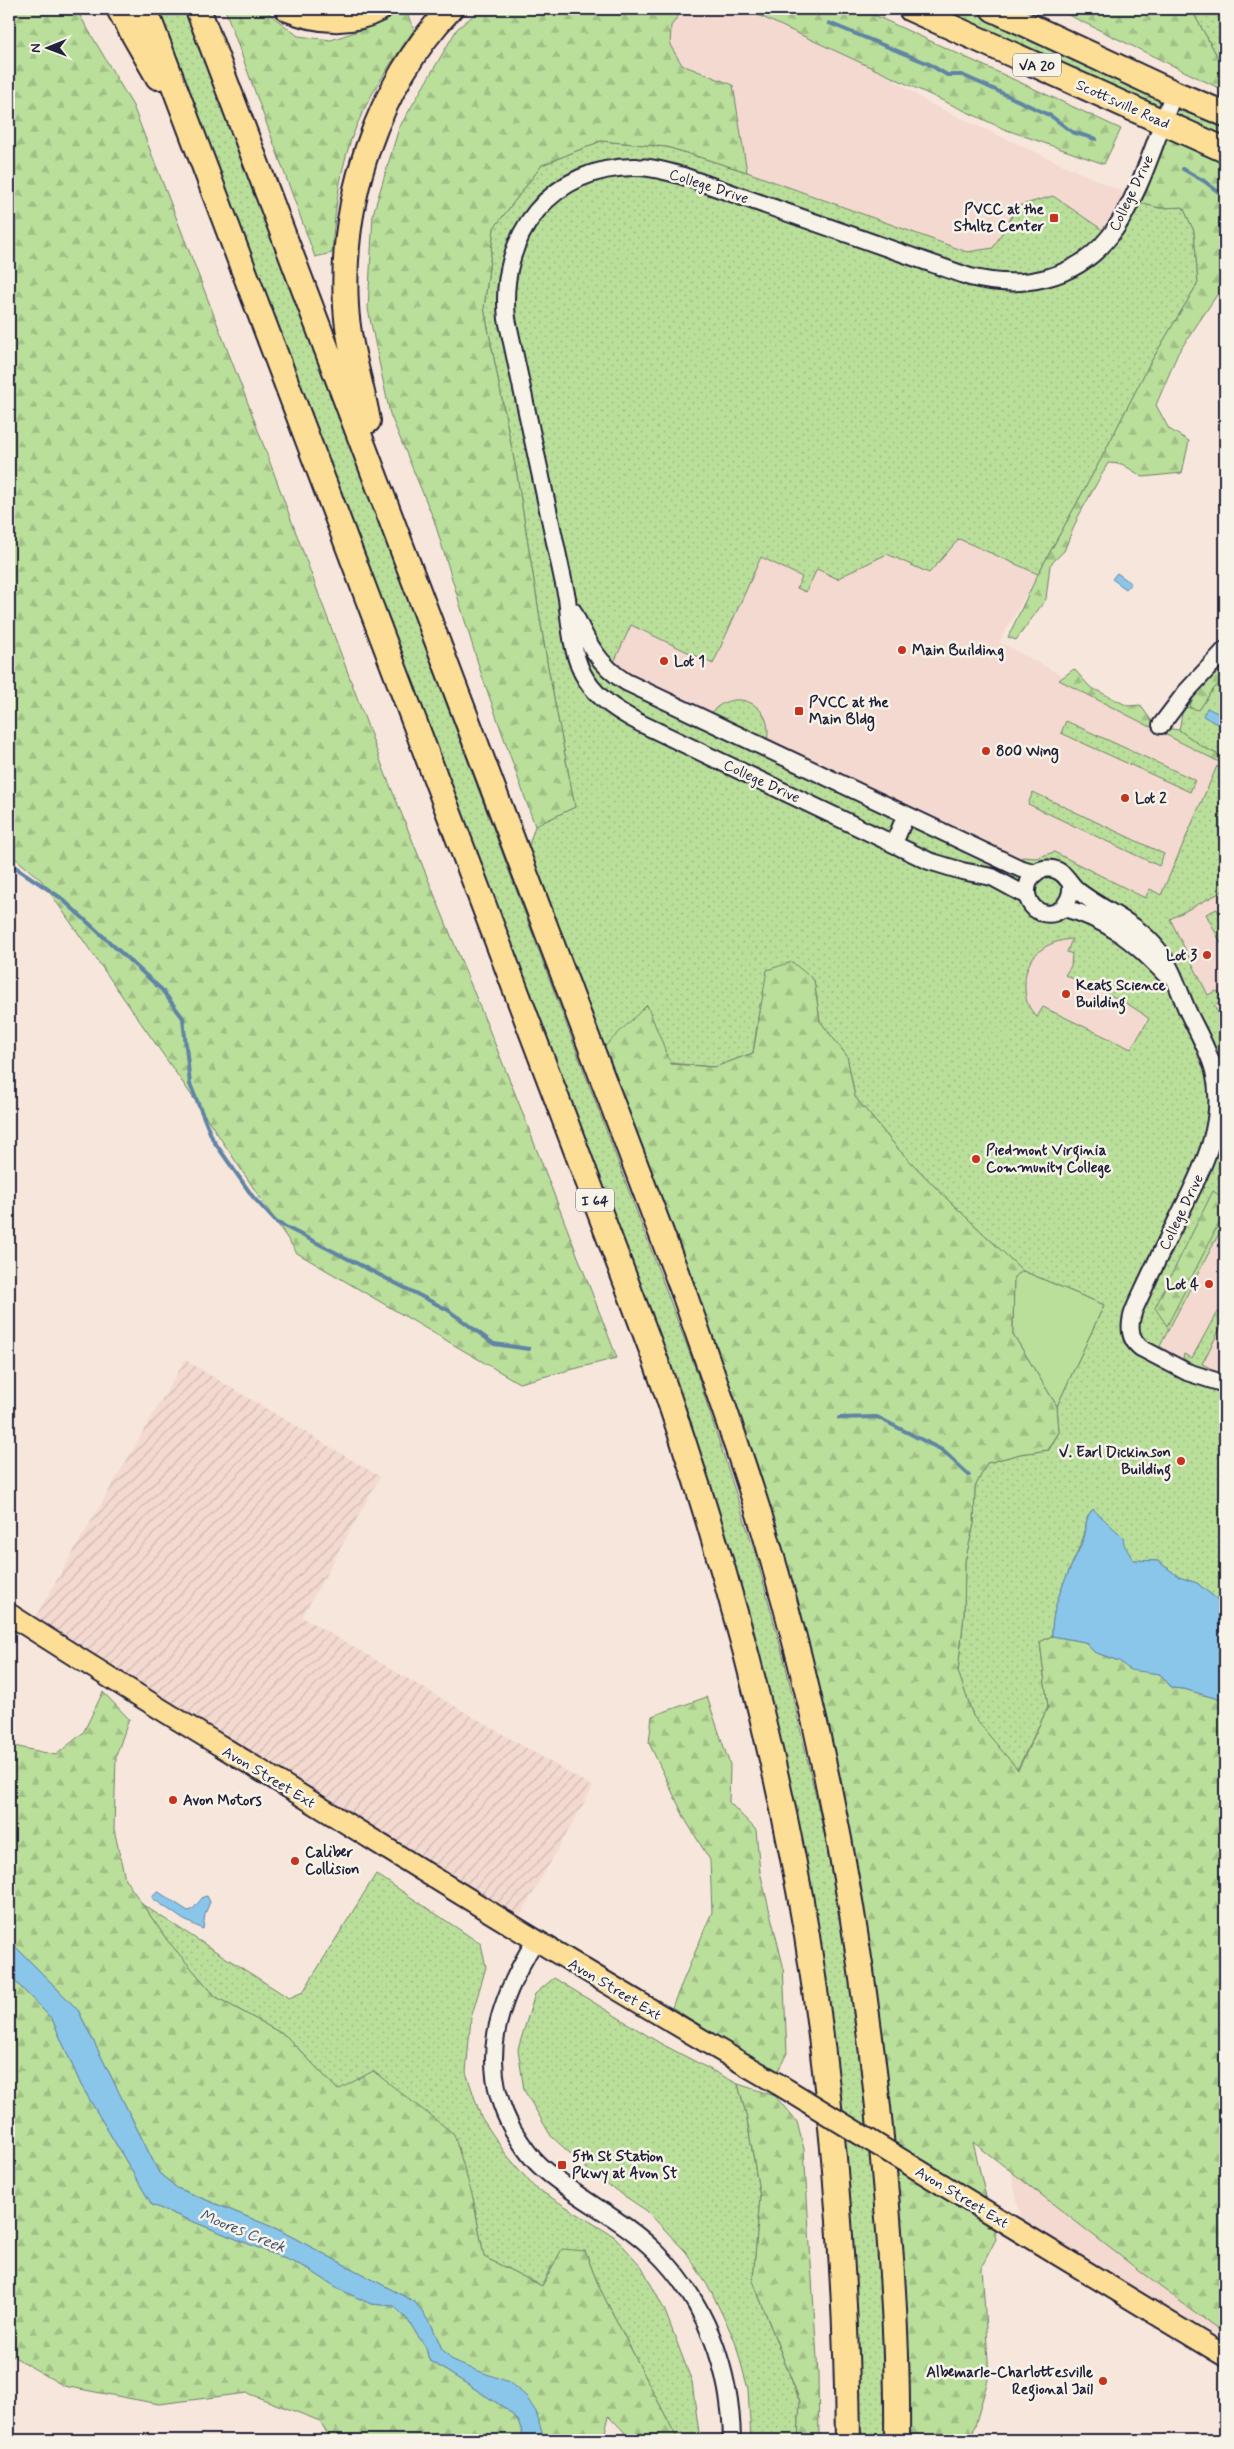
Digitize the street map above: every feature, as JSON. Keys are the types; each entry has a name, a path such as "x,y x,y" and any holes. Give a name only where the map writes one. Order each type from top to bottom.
{"highway":[{"path":"119,9 159,78 186,142 231,235"},
{"name":"I 64","path":"145,9 654,1356 700,1488 745,1645 792,1859 806,1936 823,2051 841,2241 848,2440"},
{"path":"198,9 685,1296 729,1421 790,1621 830,1790 867,2002 877,2085 894,2294 897,2440"},
{"path":"288,9 307,16 340,19 358,16 379,9"},
{"path":"379,487 367,418 349,335 346,306 347,242 359,176 384,107 403,72 425,38 450,9"},
{"name":"Scottsville Road","path":"911,9 1225,150"},
{"name":"Scottsville Road","path":"993,9 1174,93 1225,114"}],"main road":[{"name":"Avon Street Ext","path":"9,1614 146,1702 535,1941 778,2084 1225,2356"}],"street":[{"name":"College Drive","path":"1174,93 1131,201 1111,235 1097,249 1071,268 1055,276 1026,283 990,282 970,277 692,179 655,169 639,167 602,171 570,184 557,192 534,214 520,236 511,256 505,289 509,328 567,598 572,643 576,661 592,690 614,710 894,843 946,867 992,877 1027,896 1029,902 1039,911 1052,914 1064,908 1089,915 1120,932 1135,943 1176,984"},
{"name":"College Drive","path":"567,598 593,651 604,666 617,676 1027,872 1036,873 1045,869 1054,869 1064,874 1071,885 1088,899 1109,910 1141,932 1159,950 1170,967 1214,1072 1218,1095 1216,1130 1202,1170 1134,1310 1130,1330 1135,1343 1141,1348 1187,1372 1225,1384"},
{"path":"1161,725 1186,692 1225,650"},
{"path":"894,843 906,815"},
{"path":"1027,896 1029,880 1036,873"},
{"path":"1064,908 1070,900 1071,885"},
{"path":"535,1941 510,1986 499,2017 493,2054 500,2101 516,2135 539,2165 640,2237 675,2273 689,2293 700,2310 720,2356 729,2399 732,2440"}],"shaded area":[{"name":"Piedmont Virginia Community College","path":"687,9 744,9 816,27 928,103 1140,200 1049,559 1038,574 999,642 1225,762 1225,2340 1023,2226 1010,2167 675,1102 475,169 626,25"},
{"path":"185,1360 380,1477 302,1617 593,1787 513,1928 29,1628"}],"green space":[{"path":"9,9 76,9 133,106 249,406 385,773 516,1096 617,1358 519,1383 297,1253 190,1093 41,880 9,853"},
{"path":"152,9 186,9 696,1370 757,1559 785,1663 824,1832 845,1947 862,2061 879,2260 885,2382 885,2440 852,2440 842,2175 735,1589"},
{"path":"225,9 263,9 298,36 331,40 367,28 405,9 414,30 387,69 363,111 351,140 343,167 338,196 332,253 315,257"},
{"path":"481,9 683,9 671,26 670,45 682,65 733,85 747,172 667,147 601,141 542,165 494,228 484,308 517,475 547,662 575,807 535,826 481,673 434,520 390,414 368,309 373,214 399,128 457,29"},
{"path":"745,9 861,9 1121,129 1104,164 1004,129"},
{"path":"911,9 993,9 1225,114 1225,150"},
{"path":"1056,9 1191,9 1225,70 1225,91"},
{"path":"1191,9 1225,9 1225,70"},
{"path":"1162,122 1225,150 1225,283 1178,353 1156,405 1169,429 1189,441 1182,473 1143,477 1122,464 1108,463 1078,517 1064,551 1050,565 1046,599 1016,640 1008,637 1038,574 1101,459 1149,365 1198,283 1194,231 1183,207 1160,208 1131,201"},
{"path":"601,141 667,147 747,172 967,252 993,248 1018,206 1053,196 1110,235 1131,201 1160,208 1183,207 1194,231 1198,283 1149,365 1101,459 1038,574 959,539 929,573 887,554 838,579 817,569 806,592 797,588 802,577 761,557 713,664 631,625 610,671 706,720 716,708 728,701 739,700 750,703 760,710 766,720 768,733 765,748 1017,867 1022,857 1036,858 1054,852 1145,898 1150,889 1161,895 1217,766 1225,770 1225,890 1170,919 1208,995 1216,991 1223,997 1221,1002 1214,1006 1225,1025 1225,1222 1160,1346 1225,1394 1225,1606 1197,1583 1179,1577 1158,1561 1133,1560 1123,1544 1123,1537 1092,1510 1088,1517 1083,1538 1058,1598 1052,1636 1040,1642 1048,1707 1017,1770 973,1716 958,1672 964,1615 965,1561 974,1524 975,1487 987,1463 1020,1454 1049,1450 1059,1432 1057,1406 1104,1305 1023,1271 948,1200 899,1150 855,1097 847,1056 820,1021 814,980 760,1004 753,1053 715,1067 594,1057 522,867 535,826 575,807 547,662 517,475 484,308 494,228 542,165","holes":["1072,939 1067,952 1072,954 1071,966 1065,975 1120,1000 1149,1019 1131,1049 1043,1007 1037,1017 1031,1010 1026,999 1025,985 1028,966 1038,952 1045,947 1062,940"]},
{"path":"1225,657 1225,677 1211,692 1199,710 1189,708 1197,688"},
{"path":"1209,666 1199,710 1211,692 1225,677 1225,758 1203,747 1179,730 1186,692"},
{"path":"1074,669 1090,687 1128,706 1140,705 1151,720 1164,728 1179,730 1203,747 1225,758 1225,765 1059,680"},
{"path":"1066,721 1195,780 1190,792 1061,733"},
{"path":"1033,792 1164,854 1159,866 1028,804"},
{"path":"1217,909 1225,926 1225,951 1206,914"},
{"path":"792,962 814,980 820,1021 847,1056 855,1097 899,1150 948,1200 1023,1271 1014,1277 1013,1334 1057,1406 1059,1432 1048,1450 1020,1454 987,1463 975,1487 974,1524 965,1561 964,1615 958,1671 973,1716 1018,1770 1048,1707 1040,1642 1052,1636 1085,1642 1094,1652 1119,1661 1130,1669 1160,1674 1172,1688 1184,1689 1225,1701 1225,2334 1159,2286 973,2142 996,2239 982,2266 989,2376 971,2440 897,2440 877,2085 790,1621 594,1057 647,1005 671,1064 715,1067 753,1053 767,970"},
{"path":"1213,1191 1225,1199 1225,1211 1167,1326 1155,1308"},
{"path":"1023,1271 1104,1305 1057,1406 1013,1334 1014,1277"},
{"path":"1217,1312 1225,1316 1225,1319 1202,1364 1210,1368 1208,1372 1200,1370 1183,1358 1184,1354 1192,1358"},
{"path":"103,1692 129,1719 116,1756 114,1829 125,1879 167,1940 216,1997 286,2036 338,2090 373,2071 454,2134 473,2198 484,2257 542,2286 562,2249 585,2251 599,2287 678,2440 632,2440 609,2416 603,2440 544,2440 536,2412 454,2362 442,2349 432,2326 415,2302 277,2229 177,2188 159,2173 78,2010 9,1940 9,1745 56,1755 83,1733"},
{"path":"707,1697 730,1765 729,1802 756,1830 760,1872 783,1965 787,2053 776,2075 672,2007 712,1912 710,1860 686,1821 649,1743 652,1716"},
{"path":"376,1874 481,1944 486,1967 471,2018 466,2072 481,2117 505,2153 534,2187 615,2237 642,2267 665,2311 692,2382 700,2440 678,2440 599,2287 585,2251 551,2266 542,2286 484,2257 473,2198 338,2090 286,2036 216,1997 167,1940 143,1905 289,1998 303,1992"},
{"path":"9,1975 52,2019 81,2085 152,2205 303,2266 341,2290 371,2304 394,2306 407,2319 426,2348 429,2360 505,2408 518,2420 525,2440 331,2440 320,2421 247,2393 159,2404 64,2386 9,2354"},
{"path":"554,1978 658,2042 738,2084 746,2114 760,2197 753,2281 800,2402 798,2440 751,2440 748,2389 735,2341 711,2291 686,2252 647,2211 596,2177 551,2136 524,2090 518,2049 535,1994"},
{"path":"738,2084 775,2096 797,2122 804,2149 818,2375 819,2440 798,2440 800,2401 753,2281 760,2197 746,2114"}],"water":[{"path":"1117,573 1131,583 1126,589 1112,579"},
{"path":"1207,708 1224,716 1219,725 1203,716"},
{"path":"1093,1509 1123,1537 1124,1544 1133,1560 1158,1561 1179,1577 1197,1583 1225,1606 1223,1641 1225,1701 1184,1689 1172,1688 1160,1674 1130,1670 1119,1661 1094,1652 1085,1642 1052,1636 1058,1598 1084,1538 1087,1520"},
{"path":"157,1891 188,1911 193,1909 203,1897 207,1896 210,1902 205,1914 203,1929 184,1920 152,1898"},
{"name":"Moores Creek","path":"9,1940 78,2010 159,2173 177,2188 277,2229 415,2302 432,2326 442,2349 454,2362 509,2382 526,2396 536,2412 544,2440 525,2440 518,2420 505,2408 429,2360 426,2348 407,2319 394,2306 371,2304 341,2290 303,2266 152,2205 81,2085 52,2019 9,1975"}],"waterway":[{"path":"829,23 927,63 947,75 962,75 1051,116 1072,132 1096,139"},
{"path":"1183,169 1204,181 1225,197"},
{"path":"9,863 61,898 162,990 183,1018 190,1084 213,1140 253,1197 276,1222 448,1310 494,1344 529,1349"},
{"path":"839,1418 877,1417 942,1450 969,1475"}],"place":[{"name":"PVCC at the Stultz Center","path":"1054,218"},
{"name":"Main Building","path":"902,650"},
{"name":"Lot 1","path":"664,661"},
{"name":"PVCC at the Main Bldg","path":"799,711"},
{"name":"800 Wing","path":"986,751"},
{"name":"Lot 2","path":"1125,798"},
{"name":"Lot 3","path":"1207,955"},
{"name":"Keats Science Building","path":"1066,994"},
{"name":"Piedmont Virginia Community College","path":"976,1159"},
{"name":"Lot 4","path":"1209,1284"},
{"name":"V. Earl Dickinson Building","path":"1181,1461"},
{"name":"Avon Motors","path":"173,1800"},
{"name":"Caliber Collision","path":"295,1861"},
{"name":"5th St Station Pkwy at Avon St","path":"562,2165"},
{"name":"Albemarle-Charlottesville Regional Jail","path":"1103,2381"}]}
